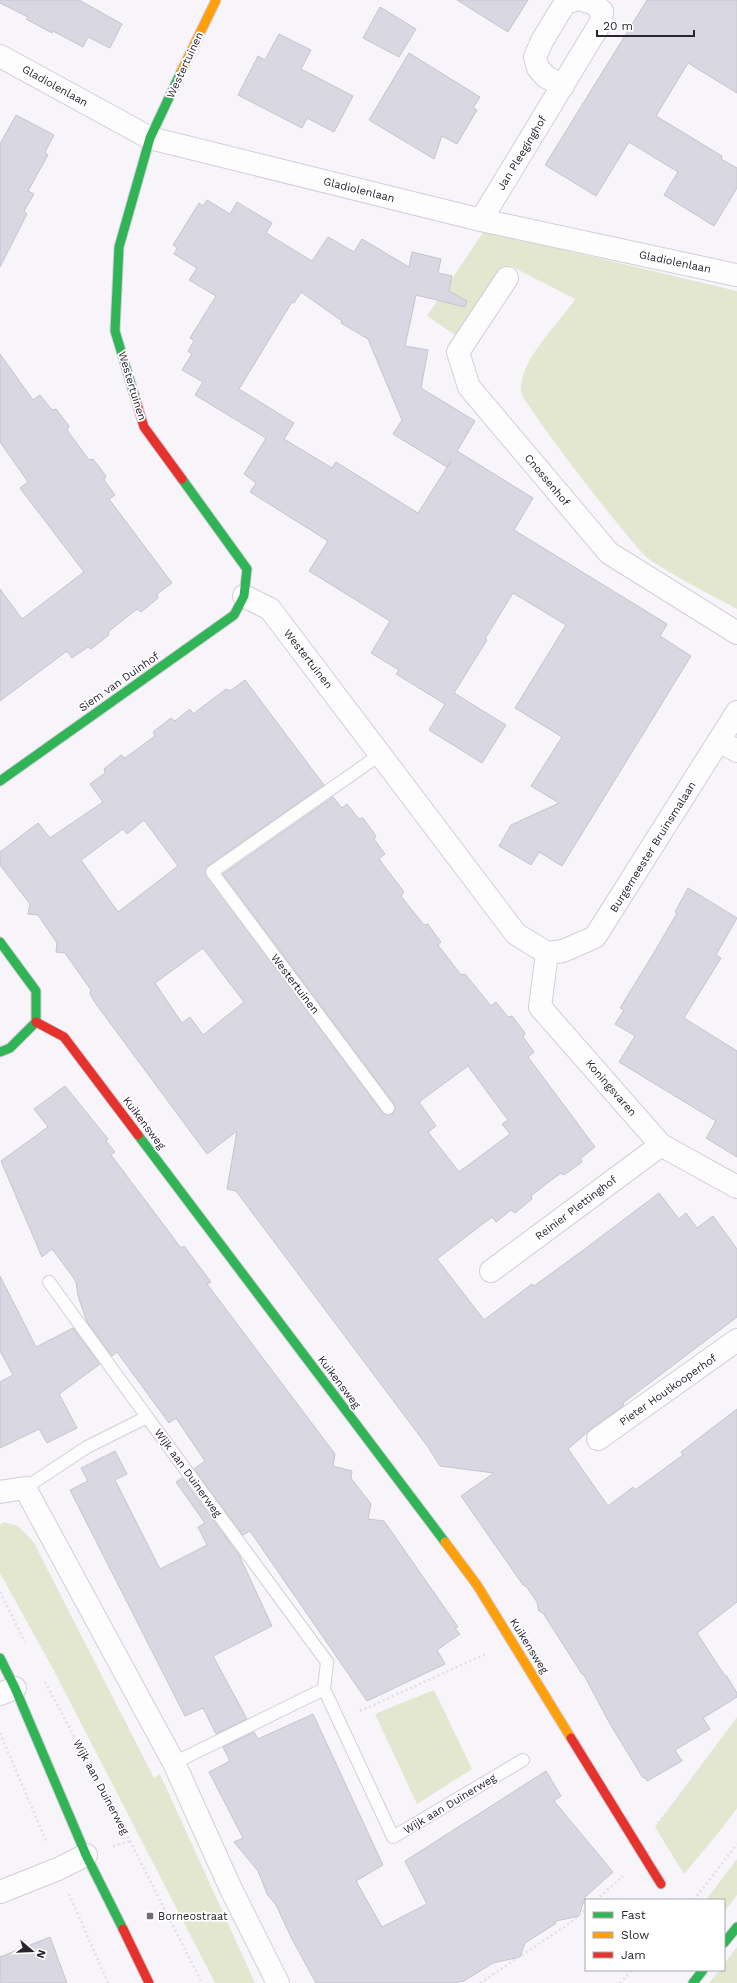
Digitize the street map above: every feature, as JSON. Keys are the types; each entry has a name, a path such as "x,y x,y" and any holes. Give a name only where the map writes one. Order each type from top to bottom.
{"street":[{"name":"Westertuinen","path":"216,0 150,138 119,247 116,332 144,427 247,569 244,596 270,609 516,934 547,953"},
{"path":"563,86 546,77 538,68 535,57 542,41 565,3 576,0"},
{"name":"Jan Pleeginghof","path":"481,220 601,22 602,11 594,4 583,0"},
{"name":"Gladiolenlaan","path":"0,56 150,138 481,220 736,275"},
{"name":"Cnossenhof","path":"507,278 458,352 469,387 610,553 737,633"},
{"name":"Siem van Duinhof","path":"0,781 234,615 244,596"},
{"name":"Burgemeester Bruinsmalaan","path":"547,953 563,952 596,937 728,746 737,712"},
{"path":"0,942 36,991 36,1022 10,1048 0,1052"},
{"name":"Koningsvaren","path":"547,953 540,1007 661,1144 737,1187"},
{"name":"Kuikensweg","path":"36,1022 64,1037 477,1585 661,1884"},
{"name":"Reinier Plettinghof","path":"491,1271 661,1144"},
{"name":"Pieter Houtkooperhof","path":"598,1440 737,1340"},
{"path":"25,1488 174,1763 231,1889 278,1983"},
{"name":"Wijk aan Duinerweg","path":"0,1492 25,1488"},
{"path":"0,1658 7,1691 149,1983"},
{"path":"0,1892 58,1869 86,1855"},
{"path":"725,1942 737,1927"},
{"path":"693,1983 702,1971"}],"lane":[{"name":"Westertuinen","path":"381,754 212,872 388,1108"},
{"name":"Wijk aan Duinerweg","path":"49,1282 327,1662 324,1689 393,1837 523,1760"},
{"name":"Wijk aan Duinerweg","path":"25,1488 87,1447 147,1417"},
{"path":"174,1763 324,1689"}],"path":[{"path":"0,1592 28,1648"},
{"path":"338,1720 512,1642"},
{"name":"Wijk aan Duinerweg","path":"42,1676 130,1841 202,1983"},
{"path":"635,1843 655,1827 737,1729"},
{"path":"695,1899 737,1844"},
{"path":"597,1899 644,1858"},
{"path":"480,1983 573,1921 585,1910"},
{"path":"620,1983 631,1971"}],"green space":[{"path":"484,231 737,291 737,609 660,567 640,550 603,506 559,448 521,392 522,380 526,368 541,343 575,299 511,266 466,335 467,343 427,316"},
{"path":"3,1522 18,1526 33,1541 154,1778 160,1774 255,1983 215,1983 53,1669 0,1573 0,1525"},
{"path":"434,1690 472,1769 417,1804 375,1714"},
{"path":"737,1717 737,1808 684,1874 655,1827"},
{"path":"737,1859 737,1895 725,1911 725,1899 707,1899"},
{"path":"737,1947 737,1983 709,1983 718,1971 725,1971 725,1963"}],"building":[{"path":"0,0 79,0 122,24 110,48 88,37 83,47 26,19 28,17 0,3"},
{"path":"457,0 528,0 508,32"},
{"path":"647,0 737,0 737,93 688,63 656,116 722,156 721,159 737,168 737,188 714,226 664,195 678,172 629,142 596,196 545,165"},
{"path":"380,7 416,29 399,57 363,38"},
{"path":"279,34 311,50 301,69 353,96 334,132 307,118 302,128 238,95 258,56 265,60"},
{"path":"409,53 480,97 473,108 477,110 457,144 442,136 434,159 369,120"},
{"path":"16,115 54,135 45,152 48,155 28,191 34,194 24,211 27,214 0,267 0,144"},
{"path":"207,200 230,214 237,202 272,223 266,233 312,261 328,237 354,252 362,239 409,267 412,252 441,259 438,273 452,276 449,291 467,301 465,307 416,295 405,346 428,350 421,388 475,421 457,451 533,498 514,530 667,624 660,636 691,656 562,866 539,852 531,865 499,846 511,825 559,803 531,786 562,737 515,708 566,625 513,593 485,639 487,640 454,693 506,725 482,763 429,730 445,704 396,674 399,670 371,653 390,621 309,571 328,541 250,492 256,483 244,474 266,438 195,395 203,382 182,370 192,354 188,351 194,341 190,338 216,296 189,280 197,268 174,254 177,248 173,245 199,203 203,206","holes":["301,292 342,321 341,323 368,339 402,420 393,434 447,467 451,461 418,513 336,462 332,468 284,439 294,423 239,389 292,302 294,303"]},
{"path":"0,354 33,400 40,395 52,410 56,409 69,426 67,430 89,460 93,459 106,476 104,480 115,495 109,499 172,583 157,594 158,598 141,612 137,609 108,632 109,635 91,649 88,647 72,658 67,651 0,701 0,589 22,619 84,572 20,488 28,482 0,442"},
{"path":"245,680 324,785 208,866 205,873 382,1112 388,1115 393,1114 395,1108 394,1104 223,874 333,797 342,808 347,804 359,819 363,818 376,836 374,839 385,854 379,859 404,892 401,896 424,925 428,924 441,942 438,945 461,975 465,974 491,1006 496,1002 508,1017 512,1016 525,1033 523,1037 534,1052 528,1057 595,1147 581,1158 582,1162 564,1175 561,1173 546,1184 531,1196 532,1199 515,1213 511,1210 496,1222 492,1217 437,1259 484,1320 532,1284 534,1286 659,1193 679,1219 686,1213 697,1228 713,1216 737,1249 737,1317 623,1403 624,1405 591,1429 568,1449 608,1506 633,1487 635,1490 683,1455 681,1452 737,1409 737,1602 697,1633 725,1676 726,1675 737,1693 737,1697 703,1718 710,1729 675,1750 682,1761 647,1781 645,1777 643,1778 610,1724 584,1675 543,1613 539,1611 537,1602 526,1586 523,1585 461,1496 494,1473 440,1466 428,1447 236,1191 227,1189 237,1131 207,1154 96,1004 90,994 91,990 65,953 56,952 57,943 38,915 28,914 30,904 0,865 0,852 38,823 50,838 103,802 90,784 105,773 104,769 121,755 125,758 155,736 153,732 171,718 175,721 190,709 193,714 226,689 230,691","holes":["144,820 178,866 118,912 81,860 123,829 127,834","203,948 244,1002 203,1035 190,1017 182,1023 155,983","468,1066 508,1120 502,1124 510,1134 459,1172 428,1132 436,1126 419,1102"]},
{"path":"688,888 737,918 716,955 721,958 684,1018 737,1051 737,1157 706,1138 716,1121 619,1062 635,1036 615,1024 624,1010 620,1008 677,913 675,912"},
{"path":"65,1086 108,1139 106,1141 115,1152 111,1155 181,1248 184,1246 211,1282 207,1284 335,1454 333,1466 352,1471 351,1478 371,1504 368,1519 384,1521 458,1627 455,1628 460,1634 437,1650 445,1664 367,1701 250,1531 243,1535 194,1469 205,1461 176,1418 169,1423 117,1352 112,1356 87,1322 78,1296 76,1282 73,1277 52,1249 42,1257 1,1161 48,1127 34,1109"},
{"path":"0,1276 36,1347 73,1328 100,1364 59,1394 77,1428 47,1443 39,1429 0,1448 0,1382 13,1375 0,1351"},
{"path":"115,1451 127,1474 115,1480 160,1569 207,1545 198,1527 205,1523 176,1482 182,1478 239,1555 272,1626 213,1656 247,1719 216,1734 203,1708 185,1716 70,1490 88,1481 81,1468"},
{"path":"313,1714 383,1865 356,1881 382,1927 427,1904 405,1861 546,1771 561,1796 554,1801 613,1872 585,1897 579,1916 556,1921 555,1924 525,1943 520,1957 493,1963 464,1981 454,1983 316,1983 293,1941 276,1905 267,1894 258,1871 234,1842 243,1838 209,1772 230,1761 223,1747 254,1732 258,1739"},
{"path":"50,1937 67,1983 0,1983 0,1957"}],"traffic: fast":[{"path":"134,394 115,331 119,247 150,138 181,72"},
{"path":"0,781 234,615 244,596 247,569 182,479"},
{"path":"0,942 36,991 36,1022"},
{"path":"0,1052 10,1048 36,1022"},
{"path":"138,1135 445,1542"},
{"path":"0,1658 15,1688 86,1855 123,1929"},
{"path":"725,1942 737,1927"},
{"path":"693,1983 702,1971"}],"traffic: slow":[{"path":"181,72 216,0"},
{"path":"445,1542 477,1585 571,1738"}],"traffic: jam":[{"path":"134,394 144,427 182,479"},
{"path":"36,1022 64,1037 138,1135"},
{"path":"571,1738 661,1884"},
{"path":"123,1929 149,1983"}],"place":[{"name":"Borneostraat","path":"150,1916"}]}
